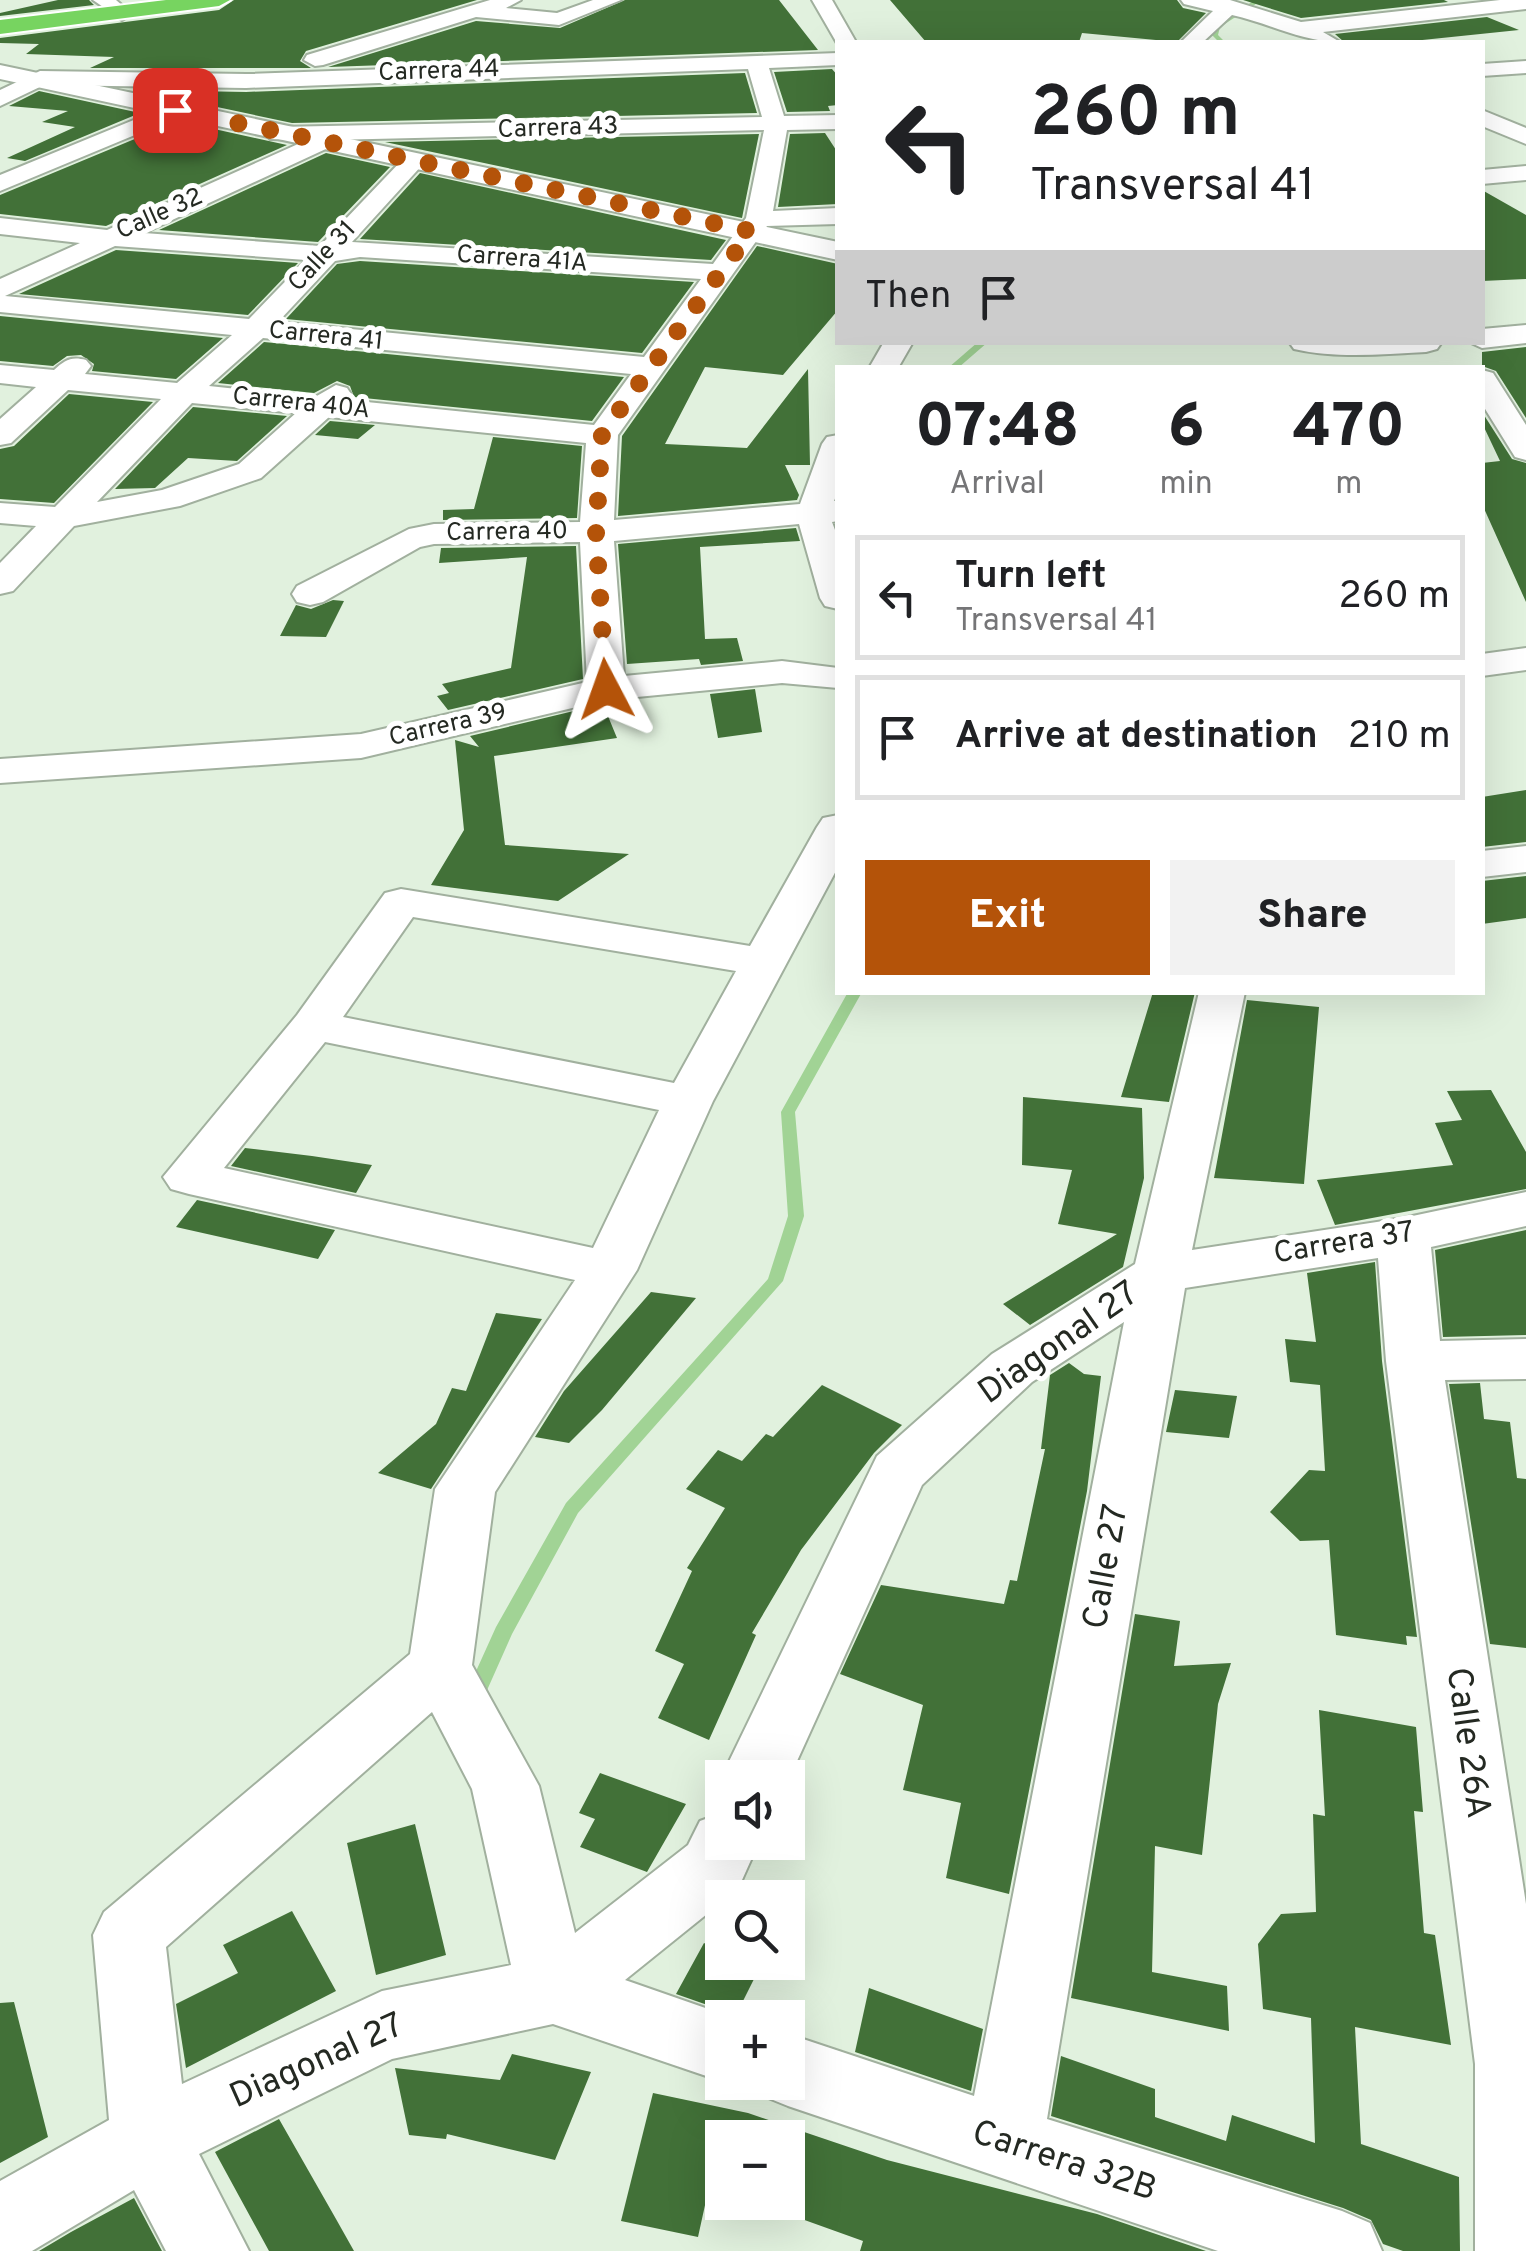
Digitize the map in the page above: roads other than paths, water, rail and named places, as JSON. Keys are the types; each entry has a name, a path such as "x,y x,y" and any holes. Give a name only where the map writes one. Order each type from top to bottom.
{"highway":[{"path":"0,27 113,7 219,0"}],"street":[{"path":"0,184 246,81 511,0"},
{"path":"562,43 612,0"},
{"path":"807,0 824,0 845,40"},
{"path":"1190,0 1232,4 1326,40"},
{"path":"1450,0 1508,22"},
{"path":"1302,28 1526,2"},
{"path":"1194,40 1232,4"},
{"path":"474,11 562,43"},
{"path":"562,43 582,112"},
{"name":"Carrera 44","path":"40,78 246,81 562,43 756,62 835,59"},
{"path":"606,689 596,532 602,434 755,225 776,126 756,62"},
{"path":"1485,70 1526,66"},
{"path":"0,72 412,163 755,225 835,250"},
{"path":"0,99 40,78"},
{"name":"Carrera 43","path":"278,134 582,112 776,126 835,122"},
{"path":"1485,118 1526,136"},
{"name":"Calle 32","path":"0,289 320,143"},
{"name":"Calle 31","path":"0,583 186,392 255,330 412,163"},
{"path":"1485,177 1526,172"},
{"path":"755,225 835,216"},
{"name":"Carrera 41A","path":"0,226 327,254 360,250 717,272"},
{"name":"Carrera 41A","path":"327,254 346,261 700,298"},
{"name":"Carrera 41","path":"0,304 653,367"},
{"path":"0,436 127,318"},
{"path":"1485,338 1526,334"},
{"path":"0,514 62,518 168,500 250,471 324,406 385,343"},
{"path":"1334,345 1364,345"},
{"name":"Carrera 40A","path":"0,374 602,434"},
{"path":"1485,384 1523,440"},
{"path":"1485,440 1523,440"},
{"path":"835,461 826,512 835,576"},
{"name":"Carrera 40","path":"310,594 409,540 434,534 596,532 826,512"},
{"path":"1485,665 1526,659"},
{"name":"Carrera 39","path":"0,771 361,746 606,689 782,672 835,676"},
{"path":"705,2042 553,1990 505,1786 447,1677 464,1489 610,1270 688,1100 835,837"},
{"path":"1485,864 1526,859"},
{"path":"610,1270 189,1178 314,1025 401,902 764,962"},
{"name":"Calle 27","path":"1004,2144 1160,1273 1221,995"},
{"path":"314,1025 688,1100"},
{"name":"Carrera 37","path":"1160,1273 1403,1236 1526,1208"},
{"name":"Calle 26A","path":"1403,1236 1414,1361 1512,2064 1515,2251"},
{"name":"Diagonal 27","path":"763,1760 898,1472 1012,1368 1160,1273"},
{"path":"1414,1361 1526,1359"},
{"path":"208,2251 149,2139 129,1935 447,1677"},
{"name":"Diagonal 27","path":"0,2225 149,2139 382,2026 553,1990 642,1927 713,1867 716,1860"},
{"name":"Carrera 32B","path":"805,2076 1004,2144 1342,2251"}],"waterway":[{"path":"1220,40 1215,35 1217,26 1259,0"},
{"path":"956,365 980,345"},
{"path":"473,1700 503,1632 572,1508 775,1281 796,1216 788,1112 853,995"}]}
